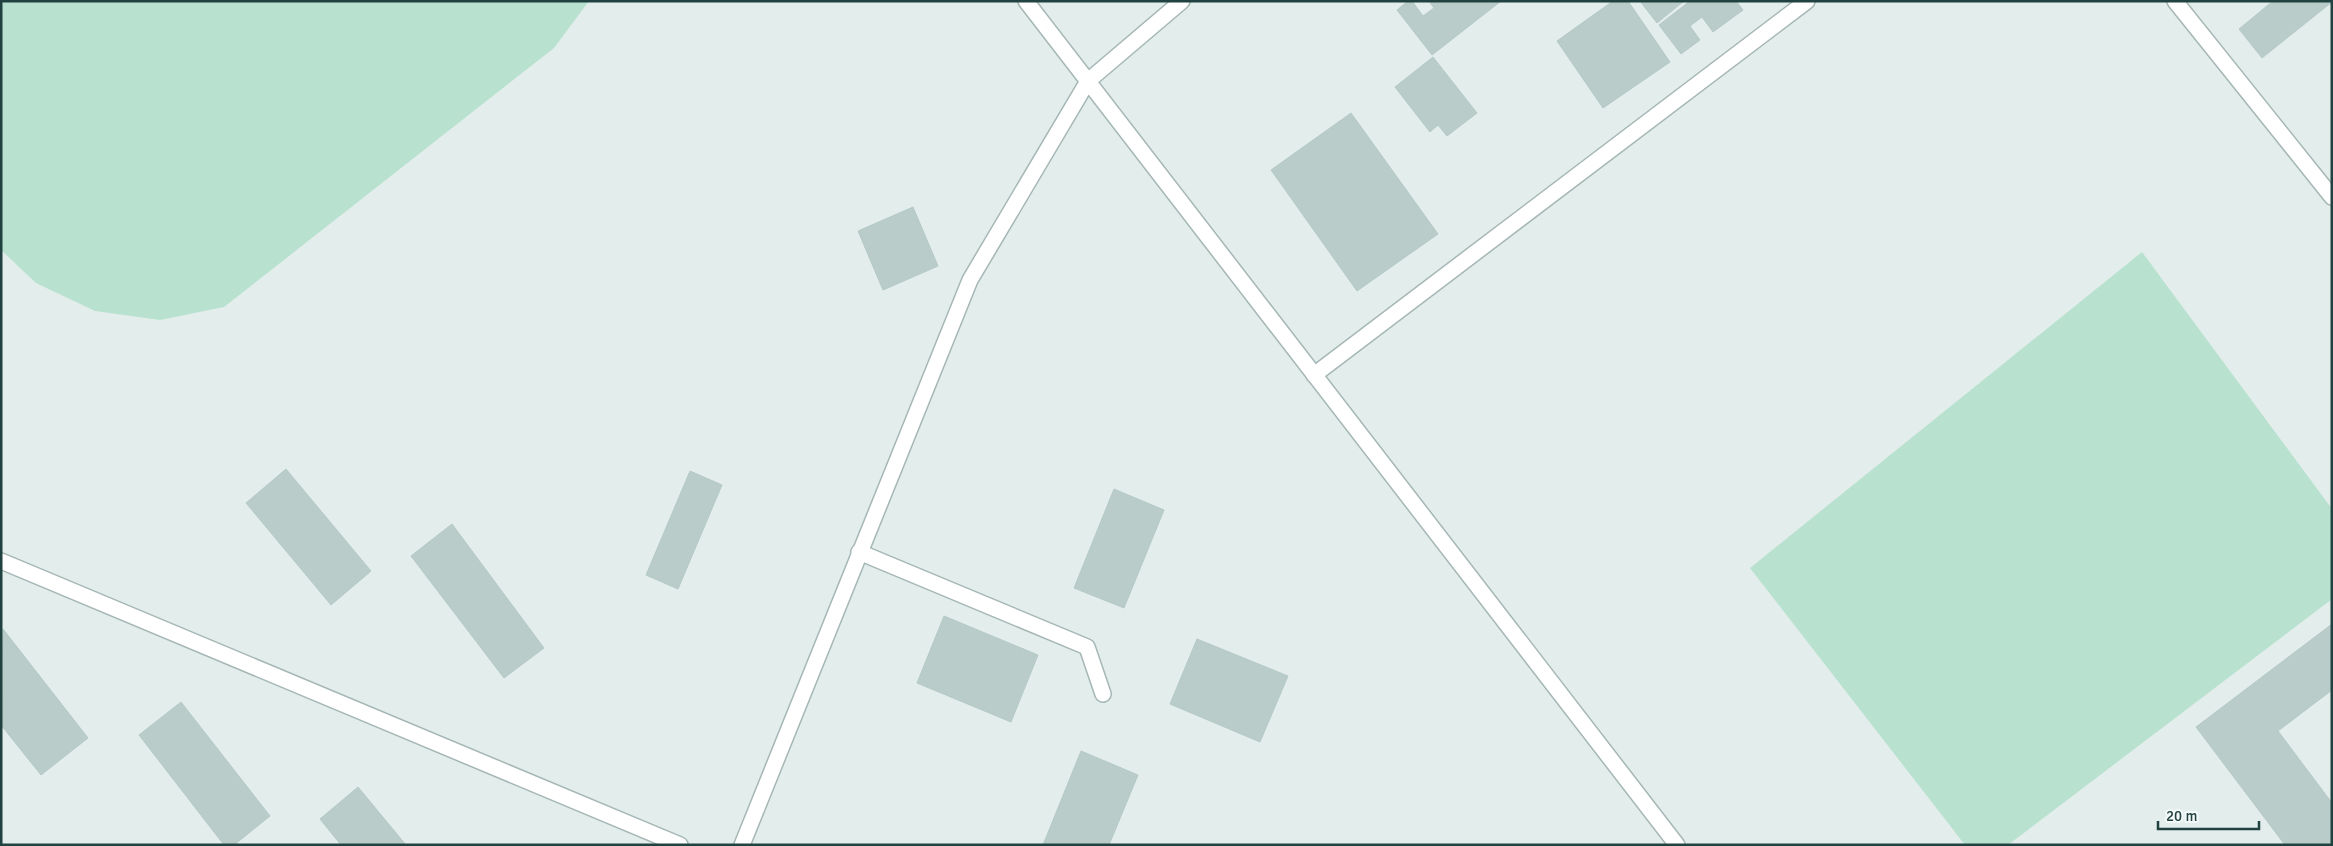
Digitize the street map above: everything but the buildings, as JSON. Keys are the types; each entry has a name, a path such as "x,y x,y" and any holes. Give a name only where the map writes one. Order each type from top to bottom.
{"street":[{"path":"1026,1 1676,845"},
{"path":"742,845 970,280 1088,81 1182,1"},
{"path":"1314,375 1807,1"},
{"path":"2175,1 2332,197"},
{"path":"859,552 1087,647 1103,694"},
{"path":"1,561 680,845"}],"green space":[{"path":"1,1 589,1 554,48 224,307 160,320 95,311 36,283 1,250"},
{"path":"2142,252 2332,509 2332,599 2008,845 1965,845 1750,568"}]}
